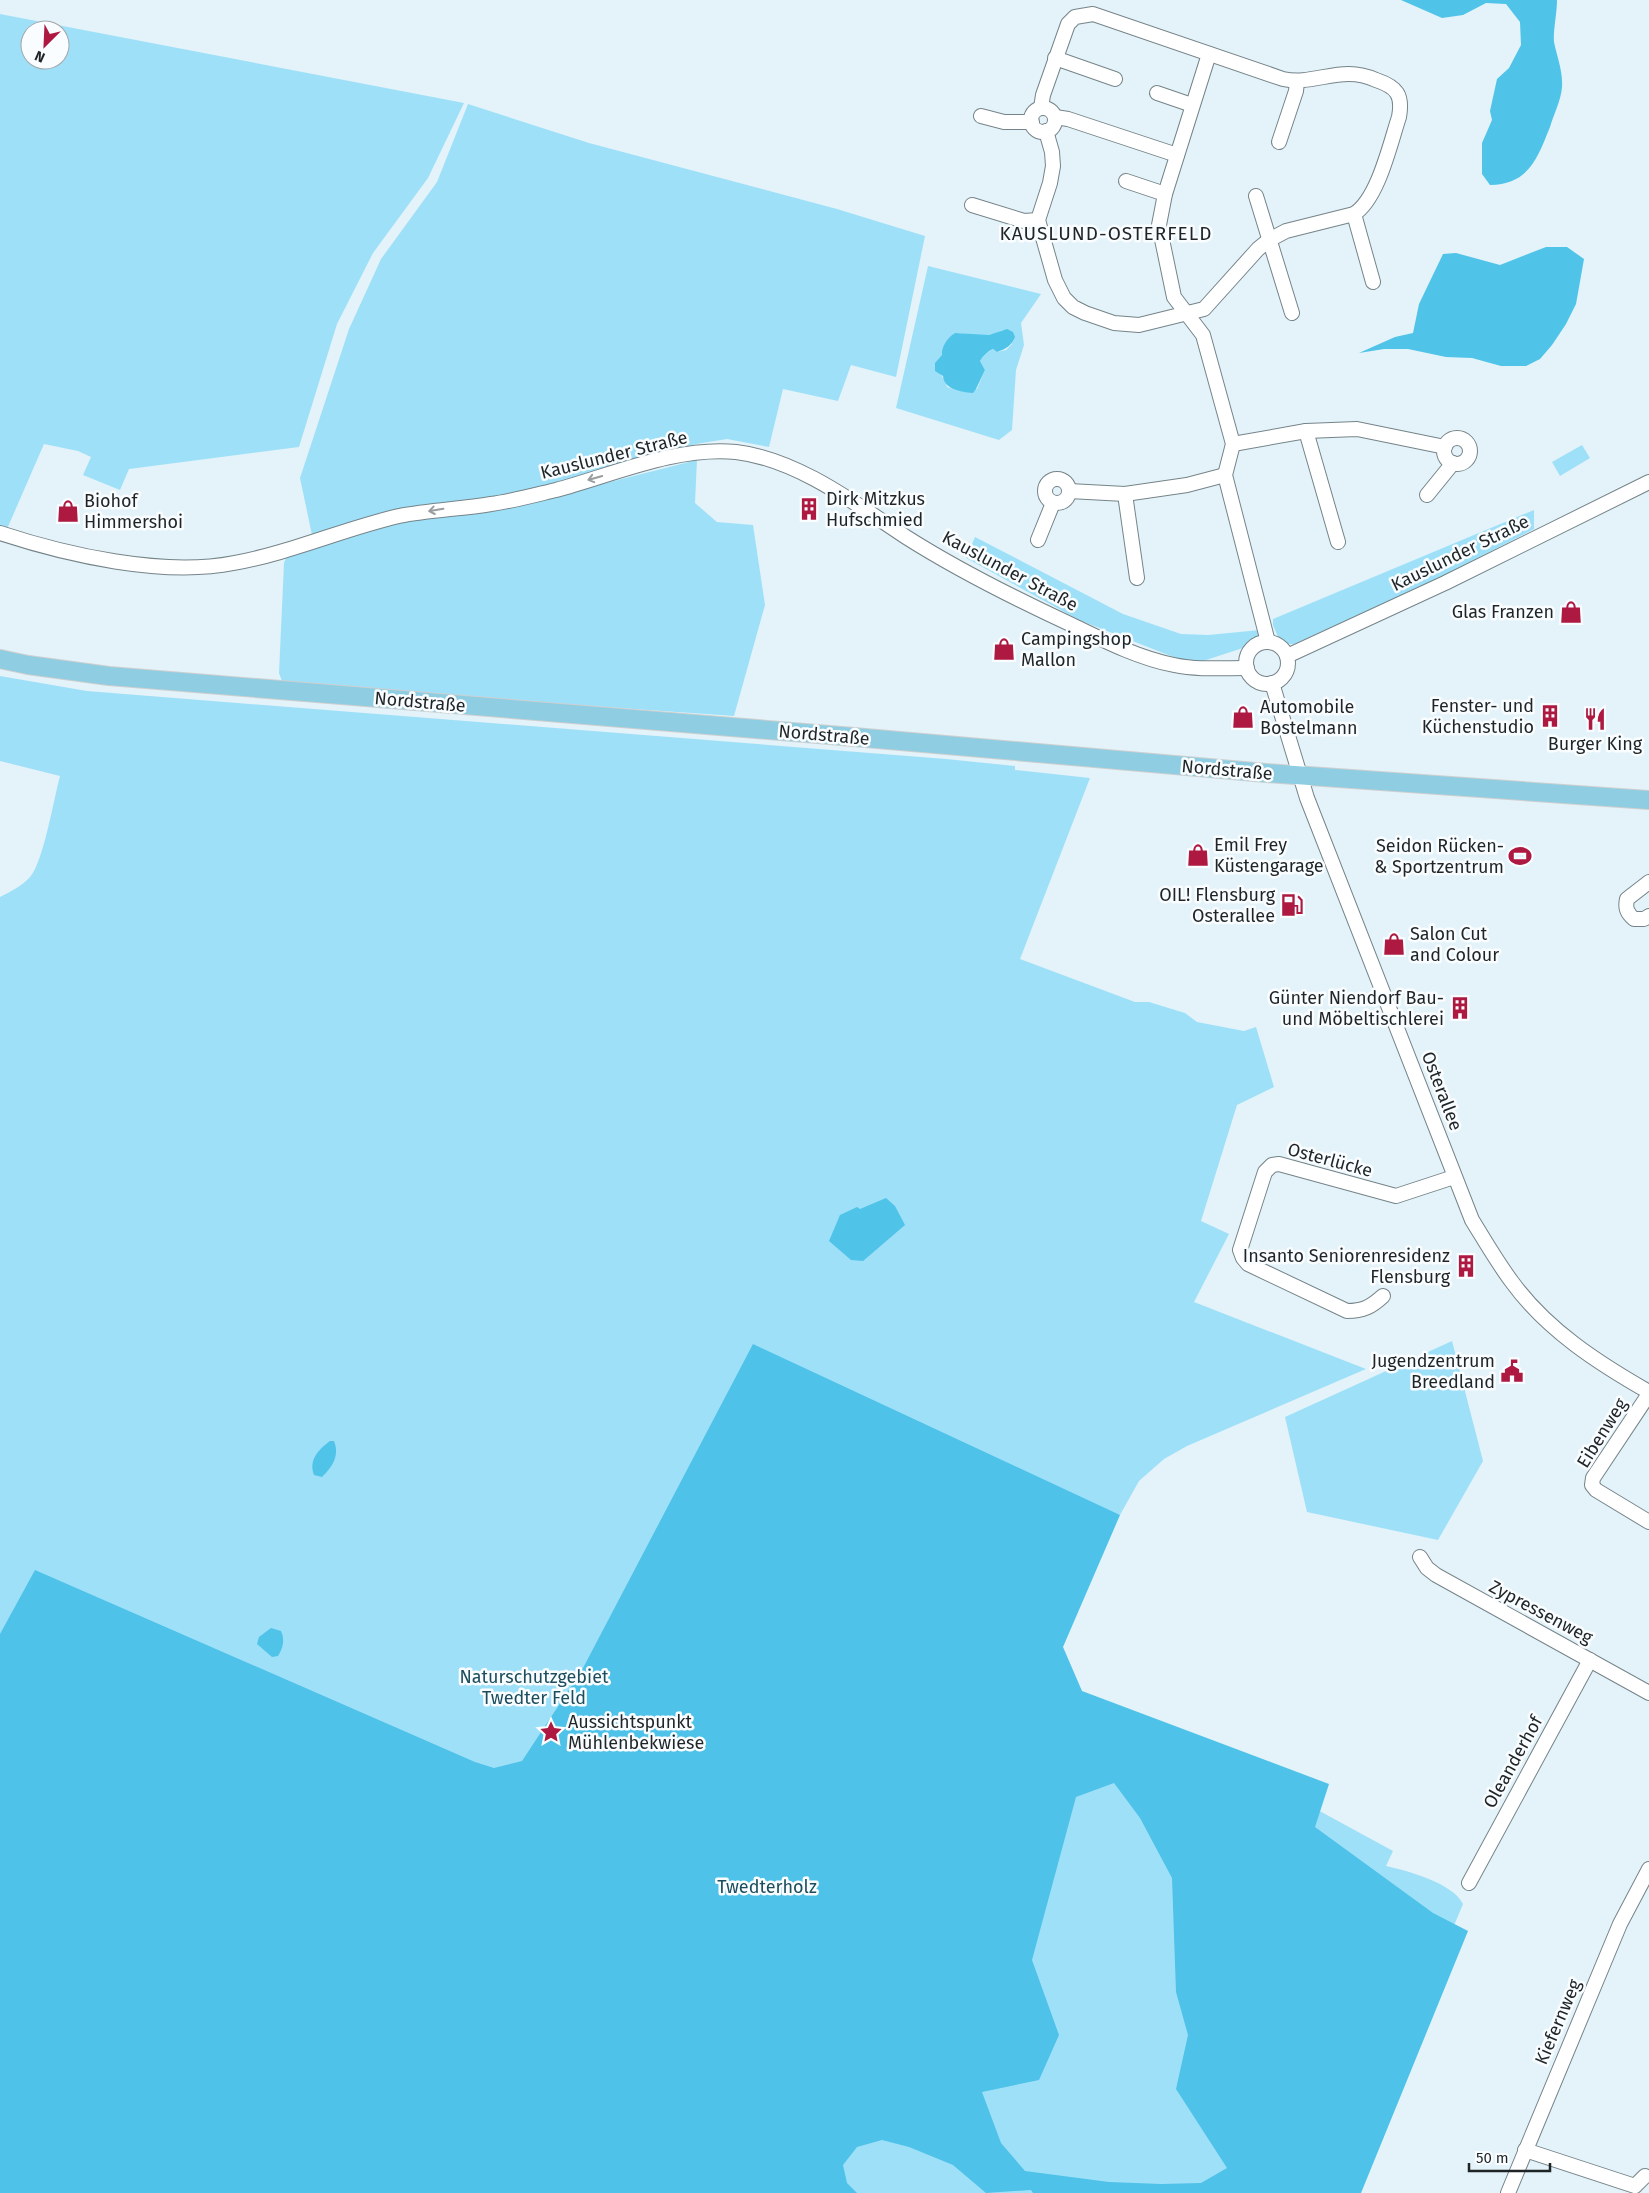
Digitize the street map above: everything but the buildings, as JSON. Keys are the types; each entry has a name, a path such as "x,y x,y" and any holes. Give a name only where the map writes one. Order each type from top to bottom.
{"main road":[{"name":"Nordstraße","path":"0,659 28,665 128,678 1299,775 1649,800"}],"street":[{"path":"1042,108 1043,95 1068,24 1075,17 1093,14 1297,82 1349,74 1363,75 1388,84 1397,92 1400,99 1399,117 1372,194 1362,209 1354,214 1286,231 1269,240 1258,249 1204,309 1139,325 1126,325 1101,320 1073,307 1064,298 1055,280 1038,220 1053,166 1052,152 1046,131"},
{"path":"1209,54 1164,194 1159,225 1174,297 1203,335 1233,444 1225,475 1268,642"},
{"path":"1055,58 1115,79"},
{"path":"1279,142 1296,91 1297,82"},
{"path":"1157,93 1192,105"},
{"path":"1042,108 1049,109 1055,117 1055,124 1046,131 1035,128 1032,122 1032,116 1035,111 1042,108"},
{"path":"981,116 1004,122 1032,122"},
{"path":"1055,117 1068,118 1177,155"},
{"path":"1126,181 1164,194"},
{"path":"1256,196 1292,313"},
{"path":"972,205 1024,221 1038,220"},
{"path":"1354,214 1373,282"},
{"path":"1233,444 1306,431 1357,429 1445,447"},
{"path":"1306,431 1338,542"},
{"path":"1462,438 1470,447 1470,454 1466,460 1460,463 1453,463 1445,456 1445,447 1449,440 1462,438"},
{"name":"Kauslunder Straße","path":"0,532 70,553 128,562 202,568 252,560 398,517 441,509 492,504 555,490 681,455 712,451 757,456 786,465 916,543 1029,605 1155,661 1200,668 1247,668"},
{"path":"1427,495 1453,463"},
{"path":"1069,491 1125,494 1187,485 1225,475"},
{"path":"1056,479 1064,481 1069,491 1064,501 1053,503 1048,500 1044,490 1051,480 1056,479"},
{"name":"Kauslunder Straße","path":"1287,656 1445,583 1649,482"},
{"path":"1125,494 1137,578"},
{"path":"1038,540 1053,503"},
{"path":"1268,642 1279,646 1287,656 1287,669 1284,676 1272,683 1259,682 1252,678 1247,668 1248,654 1252,649 1261,643 1268,642"},
{"name":"Osterallee","path":"1272,683 1299,775 1472,1220 1513,1283 1535,1309 1559,1332 1587,1354 1649,1393"},
{"path":"1649,882 1627,899 1625,907 1628,914 1634,919 1644,919 1649,916"},
{"name":"Osterlücke","path":"1383,1296 1375,1304 1362,1311 1347,1311 1248,1264 1240,1250 1265,1172 1272,1165 1279,1164 1396,1196 1454,1177"},
{"name":"Eibenweg","path":"1649,1393 1593,1478 1592,1485 1596,1490 1649,1522"},
{"name":"Zypressenweg","path":"1420,1557 1427,1568 1436,1576 1649,1693"},
{"name":"Oleanderhof","path":"1468,1883 1590,1660"},
{"name":"Kiefernweg","path":"1508,2193 1620,1924 1649,1869"},
{"path":"1525,2150 1635,2186 1645,2176"}],"green space":[{"path":"0,14 31,20 20,20 20,70 70,70 70,27 464,103 428,178 373,253 337,324 299,447 129,469 120,490 83,475 91,457 78,451 44,444 7,529 0,526"},
{"path":"468,104 589,143 837,209 925,236 896,377 851,365 838,401 783,389 769,447 727,439 696,444 552,484 488,498 462,500 395,512 312,535 300,478 349,329 381,259 437,182"},
{"path":"928,266 1041,294 1021,323 1024,345 1016,370 1012,430 999,440 896,408","holes":["1002,330 1012,344 1006,350 997,352 993,349 981,359 980,361 985,370 977,389 964,392 947,387 939,369 946,345 955,333 986,335"]},
{"path":"1582,445 1590,458 1560,476 1552,462"},
{"path":"697,460 695,503 717,522 753,525 765,605 734,716 289,685 282,681 279,673 284,563 288,553 397,523 558,495"},
{"path":"1534,510 1534,529 1439,578 1294,644 1281,644 1273,625 1273,619"},
{"path":"975,537 1123,614 1181,634 1208,635 1260,630 1259,635 1243,648 1203,661 1181,660 1079,620 966,558"},
{"name":"Naturschutzgebiet Twedter Feld","path":"0,676 87,691 946,759 1015,766 1015,770 1090,778 1020,959 1135,1002 1149,1002 1185,1013 1197,1022 1244,1031 1256,1027 1274,1087 1237,1105 1201,1221 1229,1234 1194,1302 1366,1369 1187,1446 1164,1459 1139,1481 1120,1515 1117,1514 1038,1659 1092,1702 1259,1778 1393,1851 1386,1866 1406,1871 1440,1884 1450,1890 1463,1904 1342,2193 0,2193 0,897 23,883 35,870 44,845 60,776 0,761"},
{"path":"1452,1341 1483,1461 1438,1540 1307,1512 1285,1417"},
{"name":"Twedterholz","path":"753,1344 1120,1515 1063,1647 1082,1691 1329,1784 1315,1827 1433,1913 1468,1931 1361,2193 1033,2193 1031,2190 986,2193 953,2165 909,2147 882,2140 857,2147 843,2165 847,2183 857,2193 0,2193 0,1634 35,1570 475,1762 494,1768 522,1761 582,1670","holes":["1114,1783 1140,1818 1172,1878 1176,1992 1188,2035 1176,2089 1227,2168 1201,2183 1161,2184 1109,2182 1025,2171 1001,2143 982,2092 1039,2080 1059,2035 1032,1960 1076,1797"]}],"shaded area":[{"path":"1401,0 1557,0 1554,42 1562,75 1562,87 1559,102 1541,149 1530,168 1523,175 1503,184 1490,185 1482,174 1482,143 1492,120 1490,111 1497,79 1509,68 1521,45 1520,22 1506,4 1486,3 1463,15 1442,18"},
{"path":"1546,247 1567,247 1584,259 1576,304 1566,324 1540,359 1526,366 1501,366 1472,358 1446,357 1408,349 1384,349 1359,353 1395,337 1413,333 1419,304 1443,254 1456,253 1500,265"},
{"path":"1007,329 1013,332 1015,337 1006,348 997,352 993,349 982,358 980,361 985,370 973,393 958,391 950,387 946,384 943,376 935,371 935,363 942,355 948,340 955,333 989,335"},
{"path":"886,1198 895,1206 905,1225 863,1261 851,1260 829,1241 840,1215 857,1207 860,1209"},
{"path":"330,1441 334,1441 336,1446 334,1461 322,1477 314,1475 312,1464 316,1455"},
{"path":"271,1628 281,1631 283,1641 278,1656 272,1657 257,1644 259,1637"}],"place":[{"name":"Dirk Mitzkus Hufschmied","path":"809,509"},
{"name":"Biohof Himmershoi","path":"68,511"},
{"name":"Glas Franzen","path":"1571,612"},
{"name":"Campingshop Mallon","path":"1004,649"},
{"name":"Fenster- und Küchenstudio","path":"1550,716"},
{"name":"Automobile Bostelmann","path":"1243,717"},
{"name":"Burger King","path":"1595,719"},
{"name":"Emil Frey Küstengarage","path":"1198,855"},
{"name":"Seidon Rücken- & Sportzentrum","path":"1520,856"},
{"name":"OIL! Flensburg Osterallee","path":"1292,905"},
{"name":"Salon Cut and Colour","path":"1394,944"},
{"name":"Günter Niendorf Bau- und Möbeltischlerei","path":"1460,1008"},
{"name":"Insanto Seniorenresidenz Flensburg","path":"1466,1266"},
{"name":"Jugendzentrum Breedland","path":"1512,1371"},
{"name":"Aussichtspunkt Mühlenbekwiese","path":"551,1732"}],"district":[{"name":"KAUSLUND-OSTERFELD","path":"1106,233"}]}
